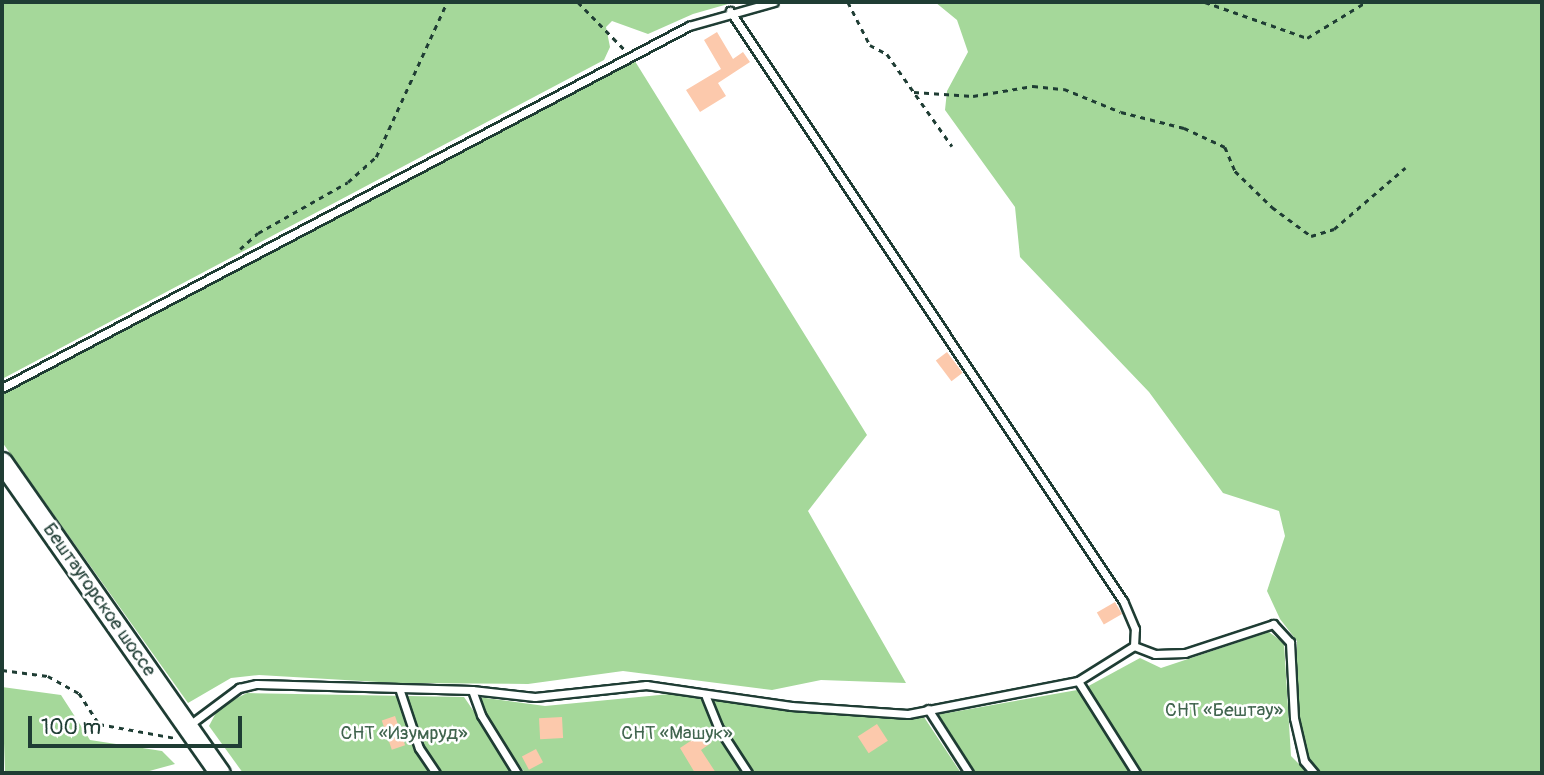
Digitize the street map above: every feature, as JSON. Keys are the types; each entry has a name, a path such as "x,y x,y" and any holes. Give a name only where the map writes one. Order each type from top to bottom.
{"street":[{"name":"Бештаугорское шоссе","path":"2,462 220,773"}],"lane":[{"path":"2,388 689,26 730,11 774,2"},
{"path":"730,11 1123,601 1135,629 1134,646"},
{"path":"1134,646 1155,654 1185,653 1273,624 1290,642 1294,718 1304,761 1314,773"},
{"path":"189,730 239,688 257,684 472,690 535,697 646,685 706,697 908,714 1078,681 1134,646"},
{"path":"1078,681 1136,773"},
{"path":"399,688 419,748 436,773"},
{"path":"472,690 481,715 517,773"},
{"path":"706,697 718,727 748,773"},
{"path":"928,709 969,773"}],"path":[{"path":"224,272 237,252 258,233 348,182 376,157 447,2"},
{"path":"578,2 630,57"},
{"path":"848,2 870,45 887,54 953,146"},
{"path":"1205,2 1307,38 1366,2"},
{"path":"914,92 973,96 1032,86 1065,89 1121,112 1184,128 1225,147 1235,171 1272,207 1311,236 1334,229 1405,168"},
{"path":"2,670 48,677 79,693 100,724 179,738 189,730"}],"green space":[{"path":"2,2 735,2 693,14 648,34 612,21 606,27 610,47 604,60 2,379"},
{"path":"935,2 1542,2 1542,773 1321,773 1297,748 1297,641 1280,619 1267,591 1285,536 1279,511 1223,493 1149,392 1020,257 1015,207 945,110 947,91 968,52 957,20"},
{"path":"633,58 867,435 808,511 906,683 821,680 772,690 623,671 528,684 396,683 259,675 231,678 188,703 2,442 2,386"},
{"name":"СНТ «Бештау»","path":"1269,632 1284,643 1291,756 1308,773 975,773 936,715 1083,689 1140,658 1161,668"},
{"path":"2,687 61,695 90,740 162,751 175,764 142,773 5,771"},
{"name":"СНТ «Изумруд»","path":"247,693 464,697 516,773 243,773 209,726 219,707"},
{"name":"СНТ «Машук»","path":"670,694 924,717 961,773 525,773 471,696 545,706"}],"building":[{"path":"717,32 733,59 743,52 750,62 718,83 726,96 700,112 686,90 721,69 704,40"},
{"path":"947,352 963,373 951,381 936,360"},
{"path":"1115,602 1122,614 1104,625 1097,612"},
{"path":"395,716 405,745 392,750 382,721"},
{"path":"562,717 563,738 540,739 539,718"},
{"path":"877,724 888,741 869,753 858,737"},
{"path":"704,732 711,743 701,750 716,773 695,773 680,748"},
{"path":"536,749 543,762 529,770 522,757"}]}
